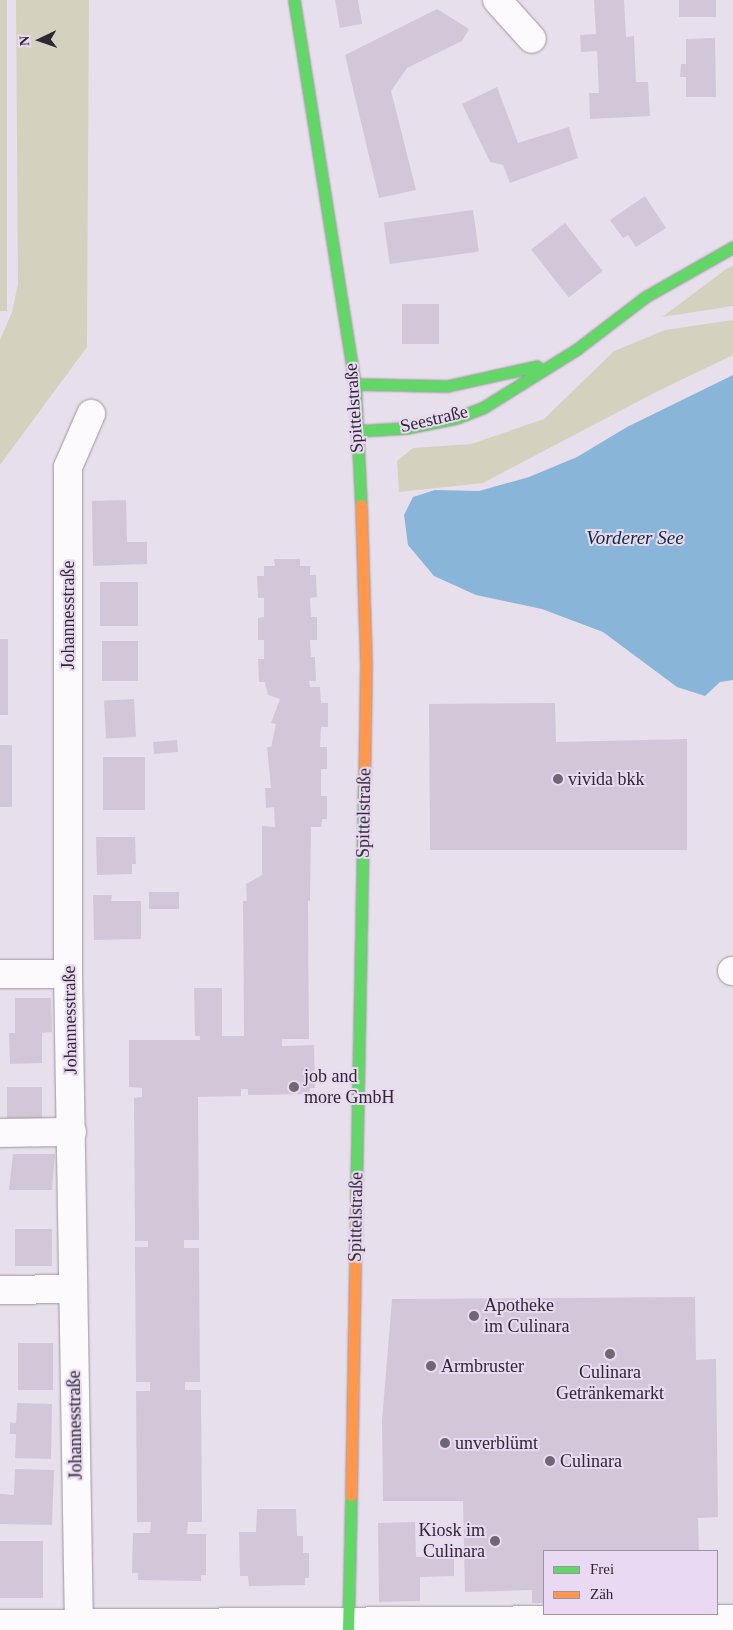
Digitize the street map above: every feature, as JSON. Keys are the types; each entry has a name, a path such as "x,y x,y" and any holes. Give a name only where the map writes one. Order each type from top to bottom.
{"main road":[{"name":"Spittelstraße","path":"294,0 355,384 366,664 348,1627"},
{"name":"Seestraße","path":"356,431 406,428 456,418 484,407 558,361 645,297 733,247"},
{"name":"Seestraße","path":"355,384 447,386 558,361"}],"street":[{"path":"497,0 532,39"},
{"name":"Johannesstraße","path":"79,1627 68,974 68,467 91,414"},
{"path":"0,974 68,974"},
{"path":"0,1133 72,1132"},
{"path":"0,1290 72,1289"},
{"path":"0,1624 79,1627 348,1627 733,1619"}],"shaded area":[{"path":"0,0 7,0 7,311 0,311"},
{"path":"16,0 89,0 87,347 0,465 0,340 12,312 18,284"},
{"path":"733,266 733,306 662,317 726,269"},
{"path":"733,320 733,355 658,391 483,483 399,492 397,461 413,448 471,444 544,419 614,351 665,330"}],"water":[{"name":"Vorderer See","path":"733,375 733,680 720,682 705,696 677,687 603,632 542,609 476,595 434,576 408,545 404,515 413,497 435,490 479,491 529,477 577,457 627,427"}],"building":[{"path":"335,0 358,0 362,24 340,28"},
{"path":"594,0 624,0 626,37 634,36 636,82 648,82 650,116 590,119 589,93 599,93 597,51 581,52 580,35 596,34"},
{"path":"679,0 716,0 716,17 679,17"},
{"path":"437,9 469,29 462,41 407,68 391,91 416,190 379,198 345,55"},
{"path":"715,38 716,97 686,97 686,77 680,77 681,64 686,64 686,39"},
{"path":"497,87 518,143 569,127 578,158 510,183 503,165 490,162 462,104"},
{"path":"645,196 666,228 636,247 628,235 623,238 610,220"},
{"path":"473,210 479,252 390,264 384,223"},
{"path":"565,223 603,271 569,298 531,249"},
{"path":"402,304 439,304 439,344 402,344"},
{"path":"126,500 127,542 147,542 147,564 93,566 92,501"},
{"path":"274,559 300,559 300,566 310,566 310,575 316,575 317,597 310,598 311,617 317,617 317,640 310,640 311,657 315,657 316,681 309,681 310,687 320,687 321,703 328,703 328,727 321,727 320,747 327,747 327,769 321,769 321,796 327,796 327,819 322,819 321,827 311,827 310,901 308,900 309,1039 282,1039 282,1046 314,1045 315,1088 310,1088 310,1094 248,1095 248,1089 241,1089 241,1096 198,1097 199,1240 184,1240 184,1248 199,1248 200,1382 185,1382 185,1390 201,1390 202,1522 188,1522 187,1534 206,1534 206,1575 201,1575 201,1581 138,1580 138,1573 132,1573 133,1533 150,1533 151,1522 137,1522 136,1391 150,1391 150,1382 136,1382 135,1247 148,1247 148,1241 135,1241 134,1098 142,1097 142,1088 129,1087 129,1040 200,1040 200,1036 195,1036 194,988 222,988 222,1036 244,1036 243,901 247,901 246,884 262,875 262,826 275,827 274,807 266,808 265,788 271,788 267,747 271,747 276,724 271,723 280,699 268,695 265,682 259,682 258,659 264,659 264,640 258,640 258,618 264,617 264,598 258,598 257,576 264,576 264,566 275,566"},
{"path":"100,582 138,582 138,626 100,626"},
{"path":"0,639 8,639 8,715 0,715"},
{"path":"102,641 138,641 138,681 102,681"},
{"path":"134,699 136,737 106,739 104,701"},
{"name":"vivida bkk","path":"555,703 556,742 687,739 687,850 430,850 429,704"},
{"path":"177,740 178,752 154,754 153,742"},
{"path":"0,745 12,745 12,807 0,807"},
{"path":"103,757 145,757 145,810 103,810"},
{"path":"96,837 135,837 136,864 132,864 132,874 97,875"},
{"path":"149,892 179,892 179,909 149,909"},
{"path":"93,895 112,895 111,901 141,901 141,939 94,940"},
{"path":"15,998 51,998 52,1032 42,1033 42,1063 10,1064 9,1033 15,1033"},
{"path":"7,1087 42,1087 42,1124 7,1124"},
{"path":"13,1154 55,1154 52,1190 9,1190"},
{"path":"15,1229 52,1229 52,1266 15,1266"},
{"name":"Culinara","path":"695,1297 696,1360 716,1359 718,1517 698,1518 699,1550 543,1550 543,1603 532,1603 532,1590 465,1592 463,1501 383,1501 382,1421 392,1299"},
{"path":"18,1343 53,1343 53,1390 18,1390"},
{"path":"17,1403 52,1404 51,1459 15,1458 16,1434 10,1434 10,1422 16,1423"},
{"path":"15,1469 54,1470 52,1525 0,1524 0,1494 14,1495"},
{"path":"257,1509 296,1509 297,1536 303,1536 303,1553 309,1553 309,1578 305,1578 305,1585 249,1586 248,1576 240,1576 239,1532 256,1532"},
{"path":"415,1522 416,1557 454,1556 454,1576 420,1577 420,1601 379,1602 378,1523"},
{"path":"0,1541 43,1541 43,1598 0,1598"}],"traffic: fast":[{"path":"294,0 355,384 361,505"},
{"path":"356,431 406,428 456,418 484,407 577,349 645,297 733,247"},
{"path":"355,384 447,386 537,366"},
{"path":"356,1195 364,785"},
{"path":"348,1630 351,1495"}],"traffic: slow":[{"path":"361,505 366,664 364,785"},
{"path":"351,1495 356,1195"}],"place":[{"name":"vivida bkk","path":"558,779"},
{"name":"job and more GmbH","path":"294,1087"},
{"name":"Apotheke im Culinara","path":"474,1316"},
{"name":"Culinara Getränkemarkt","path":"610,1354"},
{"name":"Armbruster","path":"431,1366"},
{"name":"unverblümt","path":"445,1443"},
{"name":"Culinara","path":"550,1461"},
{"name":"Kiosk im Culinara","path":"495,1541"}]}
